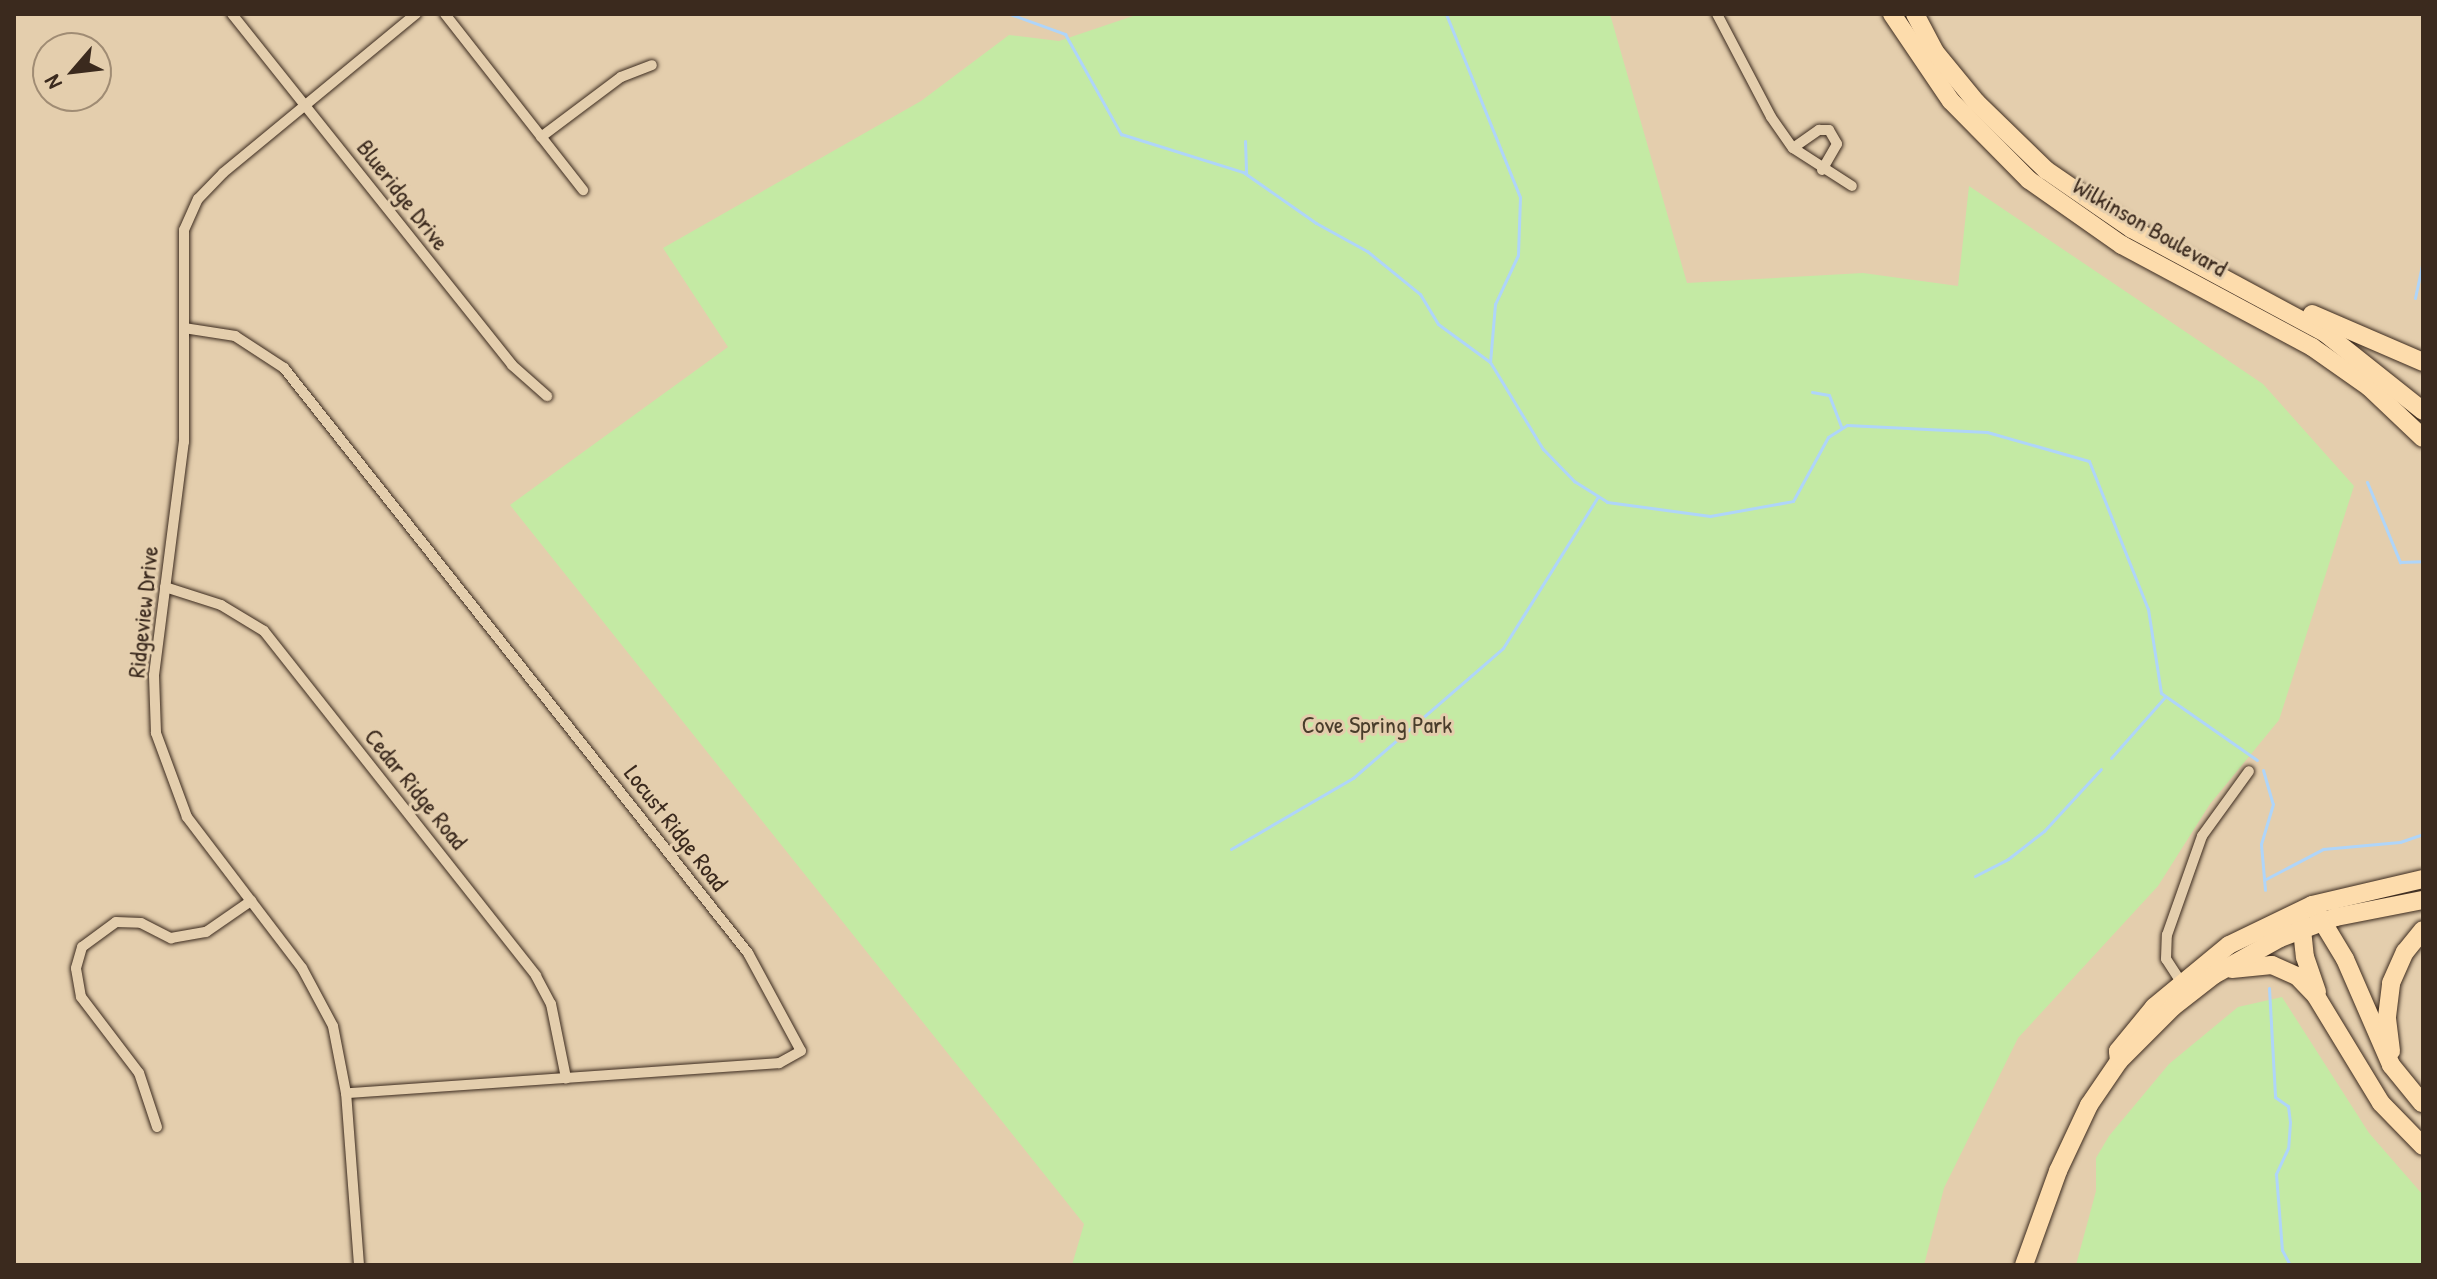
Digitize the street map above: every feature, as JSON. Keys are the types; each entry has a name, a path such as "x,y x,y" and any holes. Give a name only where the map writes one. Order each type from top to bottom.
{"highway":[{"name":"Wilkinson Boulevard","path":"1892,14 1951,101 2029,180 2122,245 2303,341 2369,387 2423,438"},
{"name":"Wilkinson Boulevard","path":"1915,14 1962,86 2046,170 2132,229 2238,285 2356,354 2423,411"},
{"path":"2238,285 2423,362"},
{"path":"2024,1265 2076,1129 2119,1061 2125,1041 2229,945 2312,912 2422,879"},
{"path":"2312,912 2423,900"},
{"path":"2185,987 2302,929 2312,912"},
{"path":"2312,912 2345,959 2391,1065 2422,1103"},
{"path":"2302,929 2308,970 2325,1011 2381,1103 2423,1146"},
{"path":"2422,1103 2397,1068 2387,1017 2397,967 2423,930"},
{"path":"2214,975 2252,965 2286,969 2325,1011"}],"street":[{"name":"Blueridge Drive","path":"232,14 512,365 547,396"},
{"name":"Ridgeview Drive","path":"359,1265 346,1093 333,1026 302,968 187,817 167,775 156,733 154,675 184,442 184,230 198,199 416,14"},
{"path":"445,14 583,190"},
{"path":"1717,14 1750,81 1793,148 1822,170 1852,186"},
{"path":"541,137 621,77 652,65"},
{"path":"1793,148 1819,130 1829,130 1837,144 1822,170"},
{"name":"Locust Ridge Road","path":"184,328 235,336 284,368 748,953 801,1051 779,1063 346,1093"},
{"name":"Cedar Ridge Road","path":"165,587 221,605 264,631 536,976 551,1004 566,1078"},
{"path":"2185,987 2164,952 2170,925 2202,836 2249,771"},
{"path":"157,1127 139,1073 81,997 76,968 82,947 116,922 141,923 171,938 206,932 251,901"}],"green space":[{"name":"Cove Spring Park","path":"1139,14 1610,14 1687,283 1863,273 1958,286 1969,186 2263,384 2354,486 2279,720 2210,804 2158,886 2018,1038 1944,1188 1924,1265 1072,1265 1084,1224 510,505 728,347 663,248 921,101 1009,35 1059,41"},
{"path":"2282,997 2369,1133 2423,1195 2423,1265 2076,1265 2096,1191 2096,1158 2109,1136 2169,1064 2238,1007"}],"waterway":[{"path":"1010,14 1065,34 1121,134 1243,172 1316,223 1367,251 1420,294 1438,324 1490,362 1543,449 1574,481 1607,502 1710,516 1793,501 1828,437 1847,425 1987,432 2089,461 2148,609 2161,693 2257,760"},
{"path":"1446,14 1520,197 1518,255 1495,304 1490,362"},
{"path":"1245,141 1246,173"},
{"path":"2415,298 2423,259"},
{"path":"1812,392 1829,395 1841,427"},
{"path":"2367,482 2400,562 2423,561"},
{"path":"1231,849 1353,778 1503,648 1597,498"},
{"path":"2111,758 2165,697"},
{"path":"1975,876 2008,859 2044,831 2101,769"},
{"path":"2263,770 2273,804 2261,844 2265,890"},
{"path":"2264,880 2323,849 2400,842 2423,834"},
{"path":"2269,988 2275,1097 2288,1106 2290,1122 2288,1148 2276,1174 2282,1250 2290,1265"}]}
